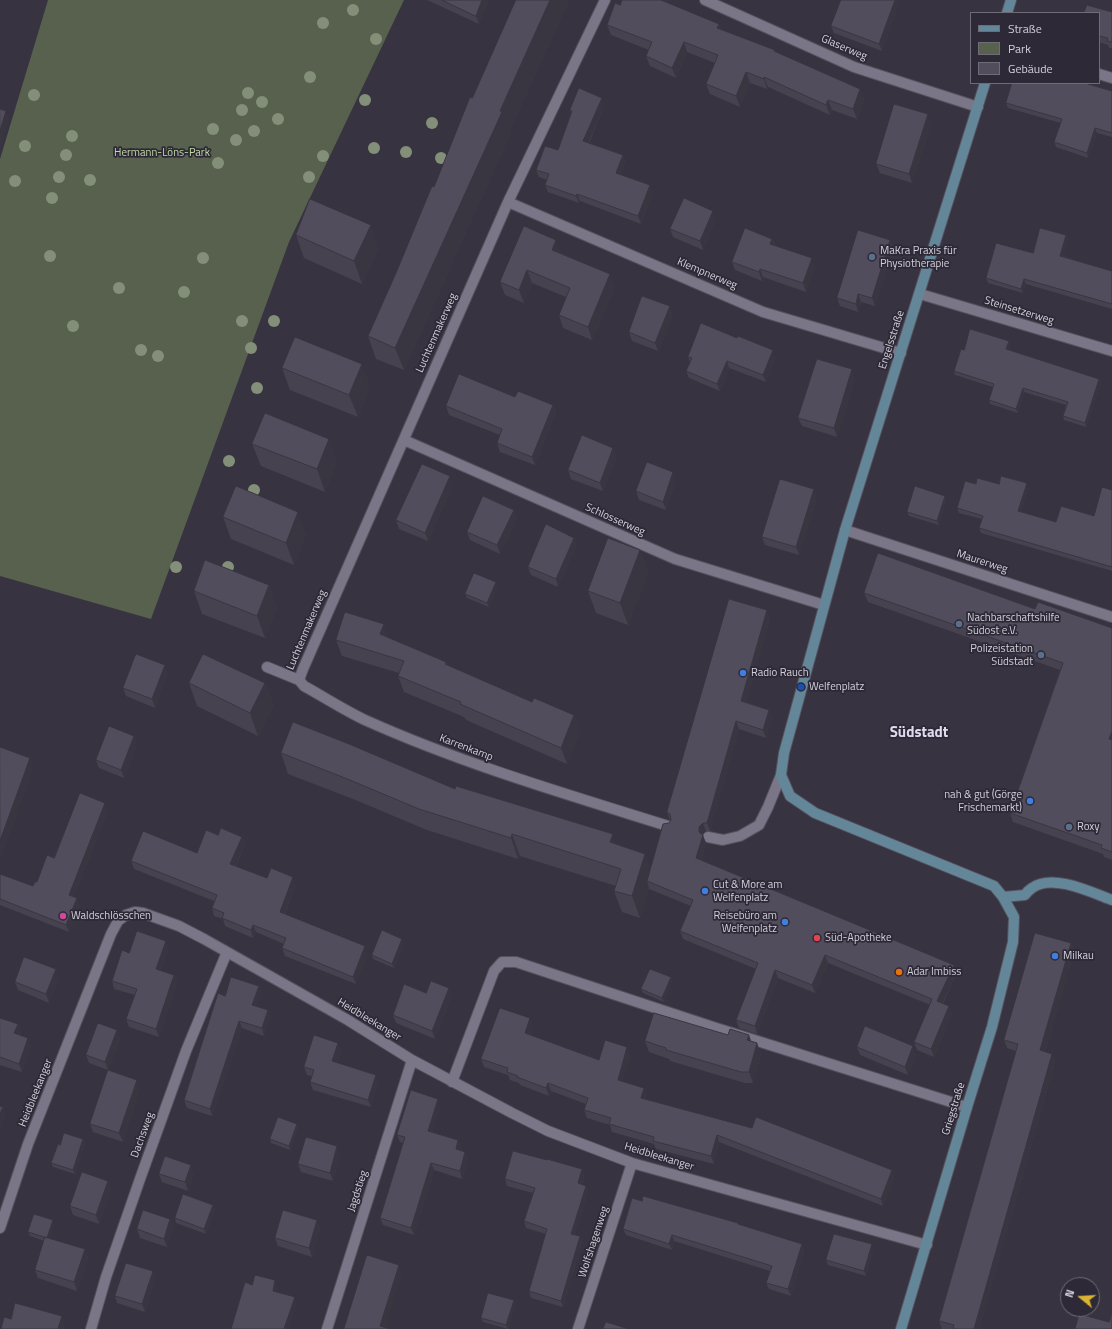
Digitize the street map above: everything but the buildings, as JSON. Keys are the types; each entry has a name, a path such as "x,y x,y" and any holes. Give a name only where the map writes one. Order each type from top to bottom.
{"street":[{"name":"Luchtenmakerweg","path":"299,680 508,202 605,0"},
{"name":"Glaserweg","path":"704,0 854,67 978,107"},
{"path":"1007,12 1011,0"},
{"path":"1100,74 1112,78"},
{"name":"Engelsstraße","path":"824,605 845,530 985,84"},
{"name":"Klempnerweg","path":"508,202 764,312 901,353"},
{"name":"Steinsetzerweg","path":"920,294 1112,351"},
{"name":"Schlosserweg","path":"404,440 675,559 824,605"},
{"name":"Maurerweg","path":"845,530 1112,617"},
{"path":"708,837 723,840 740,836 759,824 768,807 780,775 784,753 824,605"},
{"name":"Karrenkamp","path":"267,668 299,680 304,686 364,719 426,745 550,790 668,826"},
{"path":"780,775 790,796 815,813 994,886 1003,897 1025,895 1032,887 1047,882 1064,883 1112,900"},
{"name":"Griegstraße","path":"901,1329 992,1027 1013,942 1014,917 1003,897"},
{"name":"Heidbleekanger","path":"0,1228 28,1144 111,934 118,921 126,915 135,912 143,913 180,926 346,1019 412,1060 548,1131 632,1163 927,1245"},
{"name":"Dachsweg","path":"91,1329 106,1277 134,1194 186,1051 227,952"},
{"path":"452,1082 494,971 502,962 516,962 713,1027 967,1107"},
{"name":"Jagdstieg","path":"327,1329 412,1060"},
{"name":"Wolfshagenweg","path":"578,1329 632,1163"}],"green space":[{"name":"Hermann-Löns-Park","path":"48,0 404,0 289,242 151,619 0,576 0,159"}],"place":[{"name":"MaKra Praxis für Physiotherapie","path":"872,257"},
{"name":"Nachbarschaftshilfe Südost e.V.","path":"959,624"},
{"name":"Polizeistation Südstadt","path":"1041,655"},
{"name":"Radio Rauch","path":"743,673"},
{"name":"Welfenplatz","path":"801,687"},
{"name":"nah & gut (Görge Frischemarkt)","path":"1030,801"},
{"name":"Roxy","path":"1069,827"},
{"name":"Cut & More am Welfenplatz","path":"705,891"},
{"name":"Waldschlösschen","path":"63,916"},
{"name":"Reisebüro am Welfenplatz","path":"785,922"},
{"name":"Süd-Apotheke","path":"817,938"},
{"name":"Milkau","path":"1055,956"},
{"name":"Adar Imbiss","path":"899,972"}],"district":[{"name":"Südstadt","path":"919,733"}]}
